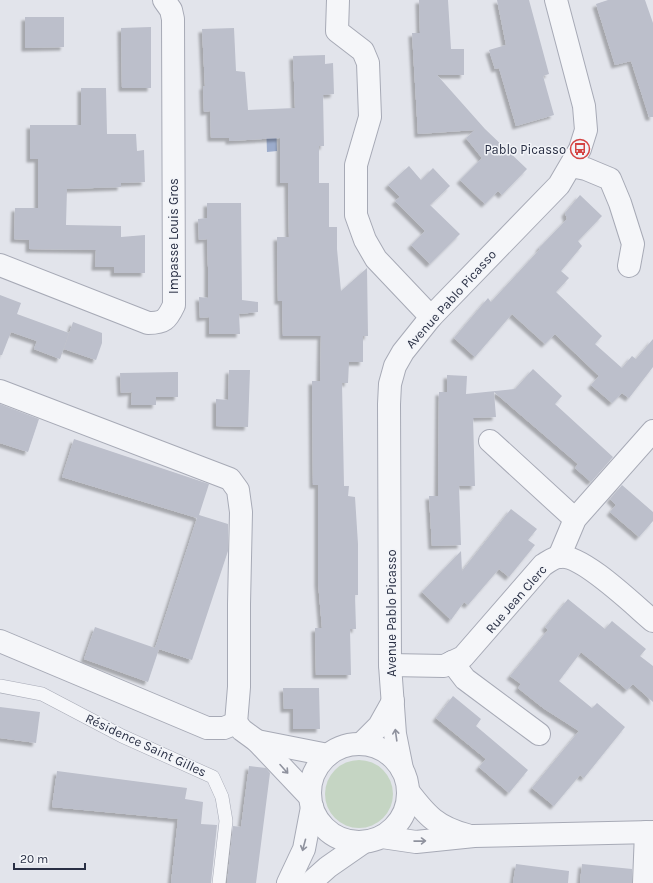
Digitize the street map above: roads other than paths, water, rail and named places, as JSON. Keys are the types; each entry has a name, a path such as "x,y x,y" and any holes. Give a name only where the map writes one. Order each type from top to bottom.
{"street":[{"name":"Impasse Louis Gros","path":"0,265 148,323 159,323 168,318 174,306 172,19 170,10 164,0"},
{"path":"338,0 337,31 363,51 368,63 370,117 356,165 356,216 365,240 376,259 432,317"},
{"name":"Avenue Pablo Picasso","path":"402,769 395,734 390,665 388,404 390,384 395,366 403,352 432,317 559,185 572,166 586,130 584,106 556,0"},
{"path":"572,166 586,169 610,179 620,203 633,244 629,266"},
{"path":"0,391 230,479 238,490 241,512 239,687 236,723 242,730 258,741 311,802 318,820 326,830 338,837 350,841 373,839 416,842 474,836 649,832 644,883"},
{"path":"559,557 575,519 653,431"},
{"path":"490,441 575,519"},
{"name":"Rue Jean Clerc","path":"390,665 444,666 463,657 485,634 543,565 559,557 573,558 598,574 653,621"},
{"path":"0,641 207,728 224,728 236,723"},
{"path":"452,662 465,679 539,734"},
{"path":"361,744 379,726 393,701"},
{"path":"258,741 328,755"},
{"path":"288,883 304,850 311,802 311,785 314,774 328,755 349,745 361,744 373,746 384,751 394,759 402,769 406,780 408,792 407,805 402,818 393,829 373,839 328,867 310,883"},
{"path":"408,792 440,825 452,831 474,836"}],"lane":[{"name":"Résidence Saint Gilles","path":"0,686 42,694 122,736 213,777 222,797 226,821 219,883"}],"water":[{"path":"276,122 277,151 267,152 266,123"}],"place":[{"name":"Pablo Picasso","path":"580,149"}]}
